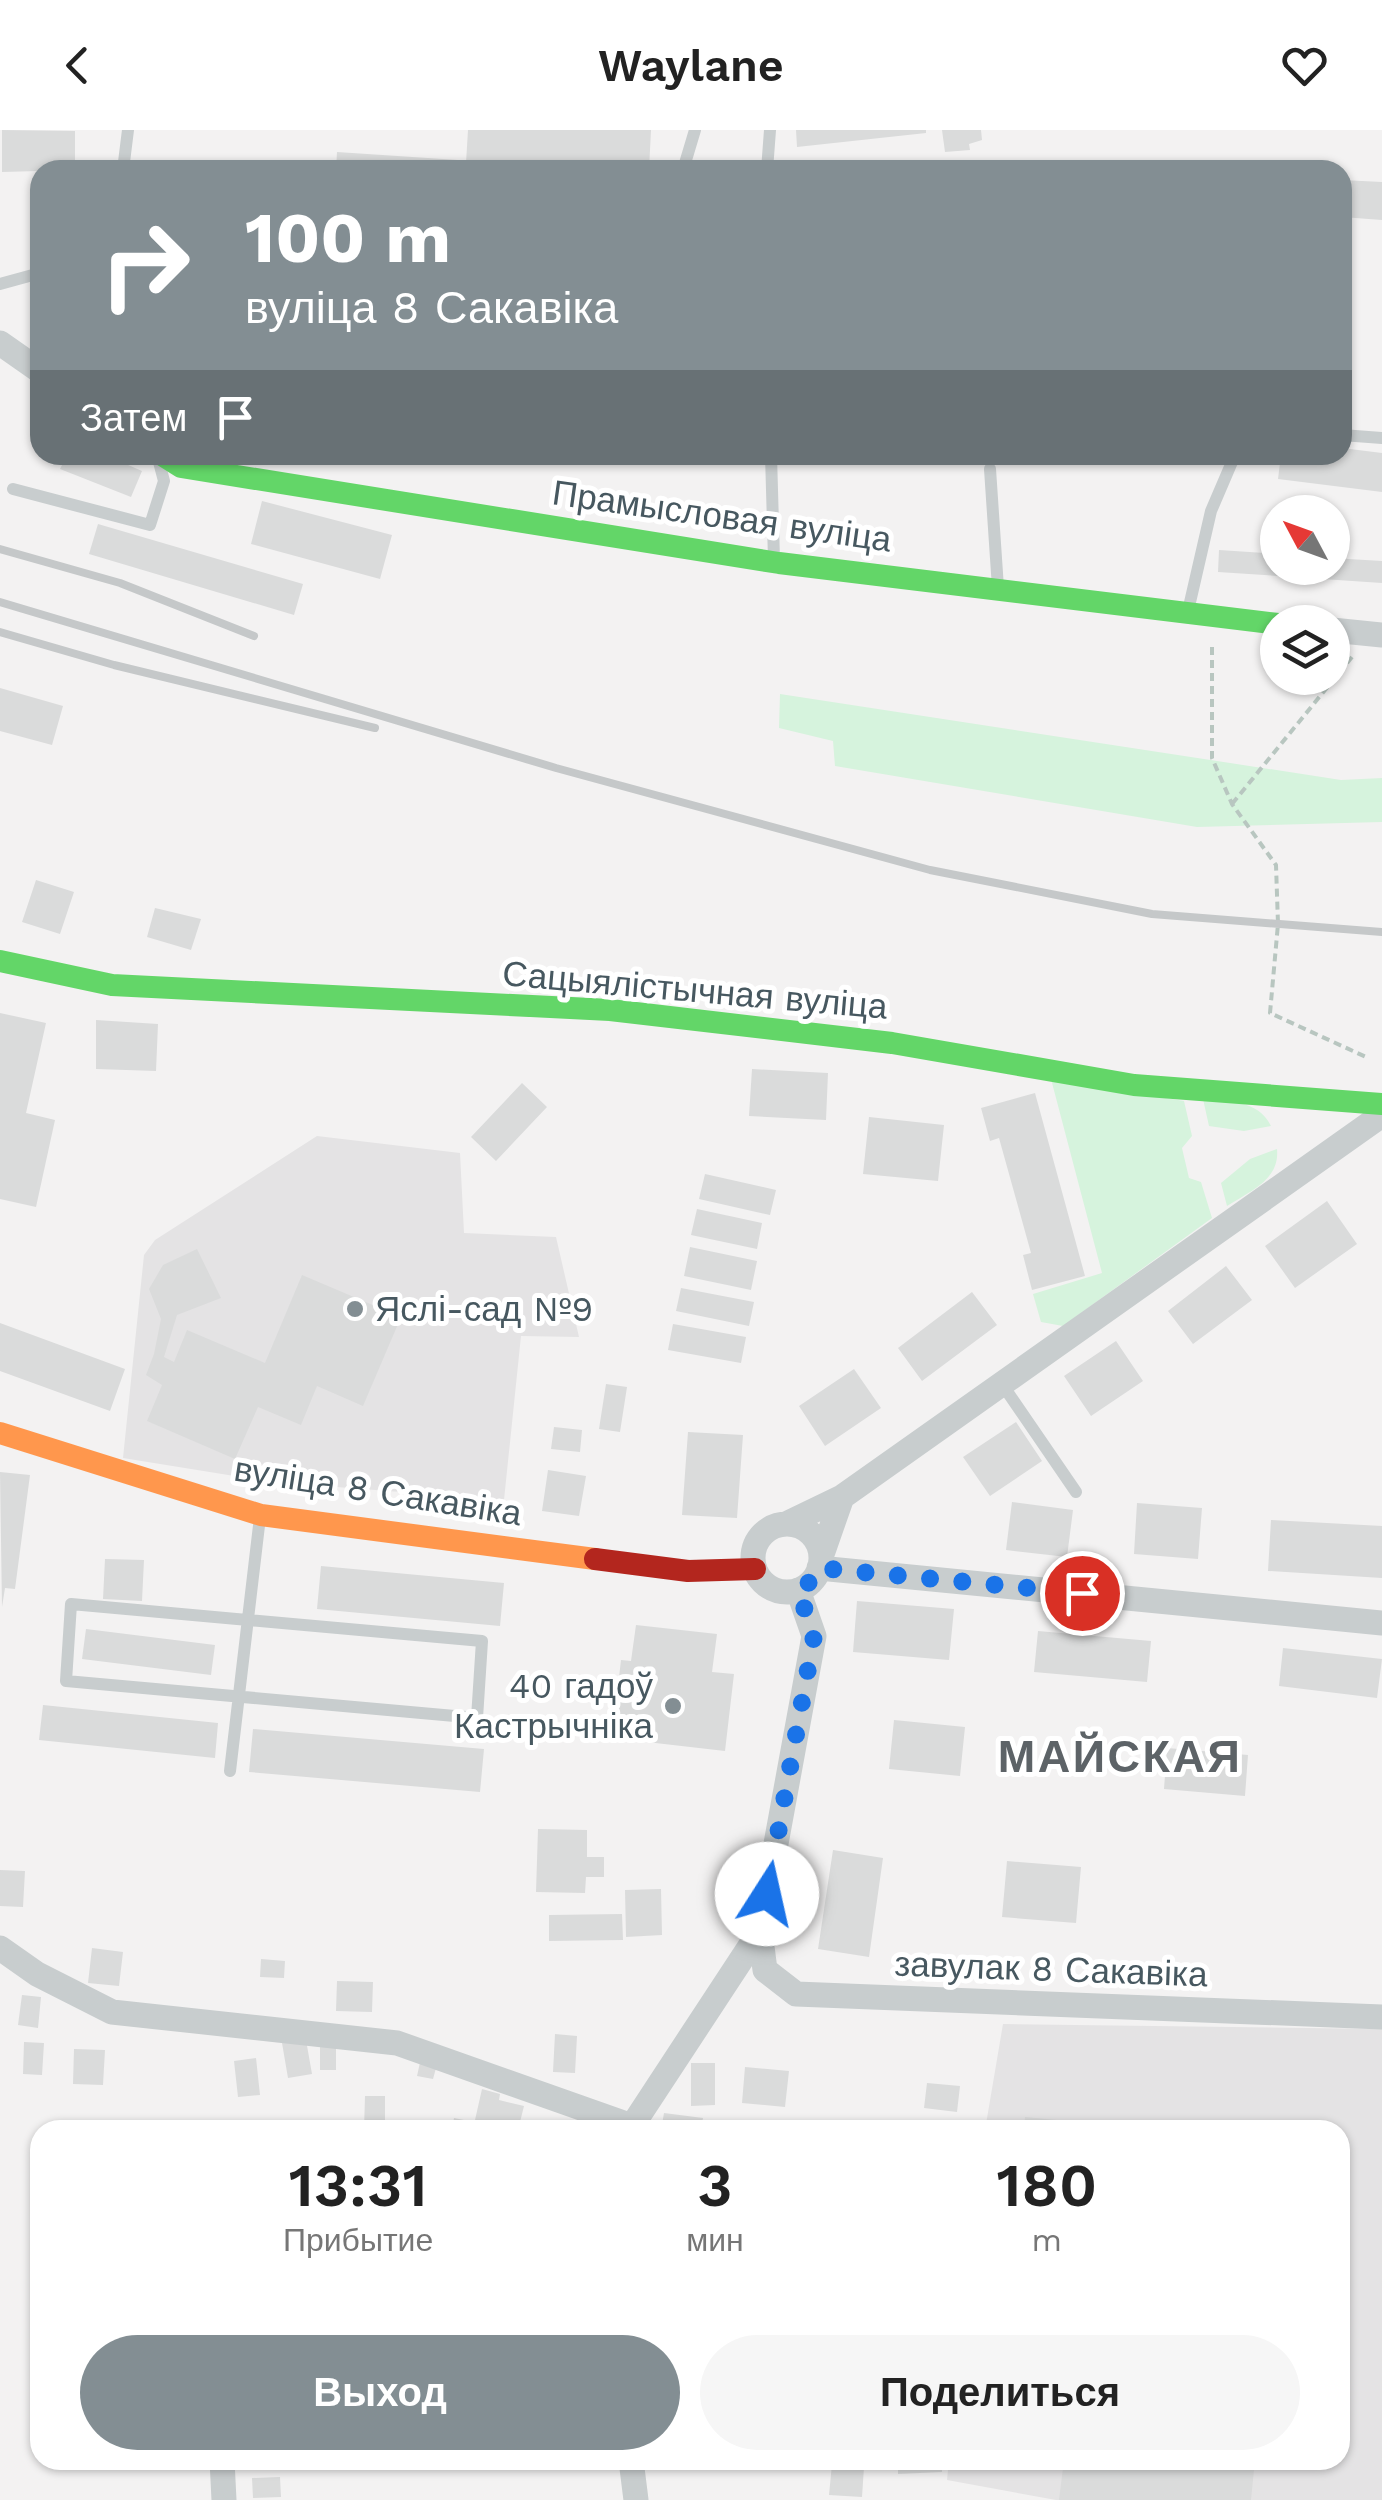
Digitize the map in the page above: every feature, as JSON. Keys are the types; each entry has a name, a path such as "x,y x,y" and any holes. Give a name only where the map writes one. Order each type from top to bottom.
{"street":[{"path":"0,342 30,364"},
{"name":"Прамысловая вуліца","path":"178,465 774,562 1260,622"},
{"path":"1350,632 1376,635"},
{"name":"Сацыялістычная вуліца","path":"0,960 112,986 610,1010 892,1043 1134,1085 1382,1104"},
{"path":"842,1497 820,1562 807,1585 798,1590 777,1590 767,1585 755,1569 754,1548 766,1530 842,1497 1382,1115"},
{"name":"вуліца 8 Сакавіка","path":"0,1433 260,1515 688,1571 755,1569"},
{"path":"786,1524 796,1525 814,1537 820,1562"},
{"path":"820,1562 1382,1623"},
{"path":"637,2120 760,1930 814,1636 798,1590"},
{"name":"завулак 8 Сакавіка","path":"760,1930 765,1970 796,1994 1382,2017"},
{"path":"0,1948 36,1974 112,2012 397,2043 610,2120"},
{"path":"222,2470 224,2500"},
{"path":"632,2470 636,2500"}],"lane":[{"path":"124,160 128,130"},
{"path":"686,160 695,130"},
{"path":"768,160 770,130"},
{"path":"0,284 30,276"},
{"path":"1352,435 1382,438"},
{"path":"14,488 150,525 164,481 162,465"},
{"path":"771,465 774,562"},
{"path":"1187,614 1211,511 1231,465"},
{"path":"990,469 998,590"},
{"path":"1002,1384 1076,1492"},
{"path":"230,1771 260,1515"},
{"path":"71,1604 248,1621 482,1641 477,1718 66,1682 71,1604"}],"path":[{"path":"1212,617 1212,758 1232,804 1276,865 1278,924 1270,1013 1366,1057"},
{"path":"1232,804 1376,635"}],"shaded area":[{"name":"Яслі-сад №9","path":"317,1136 460,1153 464,1233 556,1237 579,1337 521,1336 504,1500 272,1482 123,1458 144,1255 155,1240"},
{"path":"1003,2024 1382,2029 1382,2500 1056,2500 947,2480 948,2470 1350,2470 1350,2120 987,2120"}],"green space":[{"path":"780,694 1341,780 1382,778 1382,822 1197,827 835,766 833,741 779,728"},
{"path":"1051,1079 1184,1101 1192,1136 1182,1148 1189,1178 1201,1182 1212,1218 1063,1326 1041,1322 1033,1294 1102,1273"},
{"path":"1203,1099 1250,1106 1271,1126 1244,1131 1209,1126"},
{"path":"1277,1149 1277,1160 1269,1177 1227,1206 1221,1183 1250,1159"}],"building":[{"path":"2,130 75,131 75,160 30,160 30,171 2,172"},
{"path":"468,130 651,130 650,160 466,160"},
{"path":"796,130 926,130 926,133 797,147"},
{"path":"942,130 981,130 982,140 969,144 970,150 945,152"},
{"path":"337,152 458,160 337,160"},
{"path":"1352,180 1382,182 1382,220 1352,218"},
{"path":"1352,449 1382,453 1382,492 1278,479 1280,465 1352,465"},
{"path":"62,465 128,465 142,471 131,497 60,469"},
{"path":"262,501 392,535 380,579 251,544"},
{"path":"98,524 303,584 294,615 89,554"},
{"path":"1219,550 1260,553 1260,575 1218,572"},
{"path":"1350,559 1382,561 1382,583 1350,581"},
{"path":"0,688 63,706 52,745 0,731"},
{"path":"36,880 74,892 60,934 22,922"},
{"path":"155,908 201,919 191,950 147,937"},
{"path":"0,1013 46,1023 26,1113 55,1120 36,1207 0,1199"},
{"path":"96,1020 158,1024 156,1071 96,1069"},
{"path":"752,1069 828,1073 826,1120 749,1116"},
{"path":"522,1083 547,1107 496,1161 471,1137"},
{"path":"1035,1093 1085,1276 1032,1290 1023,1255 1031,1253 999,1138 990,1141 981,1108"},
{"path":"869,1117 944,1125 938,1181 863,1174"},
{"path":"705,1174 776,1190 770,1215 699,1199"},
{"path":"1327,1201 1357,1244 1295,1288 1265,1246"},
{"path":"697,1209 762,1223 757,1249 691,1235"},
{"path":"690,1247 757,1261 751,1290 684,1276"},
{"path":"197,1249 221,1298 177,1315 164,1357 174,1362 187,1330 265,1363 302,1275 401,1317 363,1406 317,1386 301,1425 258,1407 235,1459 147,1421 162,1385 146,1375 161,1319 149,1289 163,1265"},
{"path":"1226,1266 1252,1300 1193,1344 1168,1311"},
{"path":"681,1288 754,1302 749,1326 676,1311"},
{"path":"972,1292 997,1325 922,1381 898,1348"},
{"path":"0,1323 125,1369 110,1411 0,1371"},
{"path":"673,1324 746,1337 741,1363 668,1350"},
{"path":"1116,1341 1143,1381 1091,1416 1064,1376"},
{"path":"854,1369 881,1408 825,1446 799,1406"},
{"path":"606,1384 627,1387 620,1432 599,1429"},
{"path":"1016,1422 1042,1461 990,1496 963,1457"},
{"path":"554,1427 582,1430 580,1452 551,1449"},
{"path":"688,1432 743,1435 737,1518 682,1515"},
{"path":"548,1470 586,1476 579,1516 542,1511"},
{"path":"0,1472 30,1475 15,1589 5,1588 2,1607"},
{"path":"1012,1502 1073,1510 1067,1557 1006,1550"},
{"path":"1137,1503 1202,1508 1198,1559 1134,1554"},
{"path":"1271,1520 1382,1526 1382,1578 1268,1571"},
{"path":"105,1559 144,1560 142,1601 103,1599"},
{"path":"321,1566 504,1583 500,1626 317,1609"},
{"path":"857,1601 954,1609 949,1660 853,1652"},
{"name":"40 гадоў Кастрычніка","path":"636,1625 717,1634 712,1672 734,1674 725,1751 612,1738 621,1660 631,1661"},
{"path":"86,1629 215,1645 211,1675 82,1659"},
{"path":"1038,1631 1151,1641 1147,1682 1034,1672"},
{"path":"1283,1648 1382,1659 1377,1698 1279,1686"},
{"path":"43,1705 218,1723 215,1758 39,1740"},
{"path":"894,1720 965,1727 960,1776 889,1769"},
{"path":"253,1729 484,1749 480,1792 249,1772"},
{"path":"1167,1748 1248,1755 1245,1796 1164,1789"},
{"path":"538,1829 587,1830 587,1857 604,1857 604,1877 586,1877 585,1893 536,1892"},
{"path":"833,1850 883,1858 869,1957 818,1949"},
{"path":"1007,1861 1081,1867 1076,1923 1002,1917"},
{"path":"0,1870 25,1871 23,1907 0,1906"},
{"path":"661,1889 662,1935 626,1937 625,1890"},
{"path":"622,1914 623,1940 549,1941 549,1915"},
{"path":"92,1948 123,1952 119,1986 88,1983"},
{"path":"261,1959 285,1961 284,1978 260,1977"},
{"path":"337,1981 373,1982 372,2012 336,2011"},
{"path":"22,1995 41,1997 38,2028 18,2025"},
{"path":"555,2034 577,2036 575,2073 553,2072"},
{"path":"306,2040 312,2074 288,2078 282,2043"},
{"path":"24,2042 44,2043 42,2075 23,2074"},
{"path":"320,2045 336,2045 336,2070 320,2070"},
{"path":"74,2049 105,2050 103,2085 73,2084"},
{"path":"256,2058 260,2095 238,2097 234,2061"},
{"path":"421,2058 438,2061 433,2079 417,2076"},
{"path":"691,2063 715,2063 715,2105 691,2106"},
{"path":"745,2067 789,2071 785,2107 742,2103"},
{"path":"927,2083 960,2086 957,2112 924,2108"},
{"path":"482,2089 500,2094 499,2100 524,2106 520,2120 475,2120"},
{"path":"365,2096 385,2096 385,2120 364,2120"},
{"path":"664,2113 703,2118 703,2120 663,2120"},
{"path":"831,2470 864,2470 862,2497 829,2495"},
{"path":"898,2470 942,2470 942,2472 898,2474"},
{"path":"1063,2470 1254,2470 1251,2500 1059,2500"},
{"path":"280,2477 281,2497 253,2498 252,2478"}],"railway":[{"path":"0,549 120,583 254,636"},
{"path":"0,602 556,768 930,870 1152,914 1382,932"},
{"path":"0,632 114,665 375,728"}],"traffic: fast":[{"path":"178,465 779,563 1260,622"},
{"path":"0,961 112,985 610,1010 892,1043 1134,1085 1382,1104"}],"traffic: slow":[{"path":"0,1433 261,1515 595,1559"}],"traffic: jam":[{"path":"595,1559 688,1571 755,1569"}],"place":[{"name":"Яслі-сад №9","path":"355,1309"},
{"name":"40 гадоў Кастрычніка","path":"673,1706"}],"district":[{"name":"МАЙСКАЯ","path":"1120,1756"}],"route":[{"path":"767,1894 814,1636 798,1590 807,1585 819,1568 1082,1593"}]}
